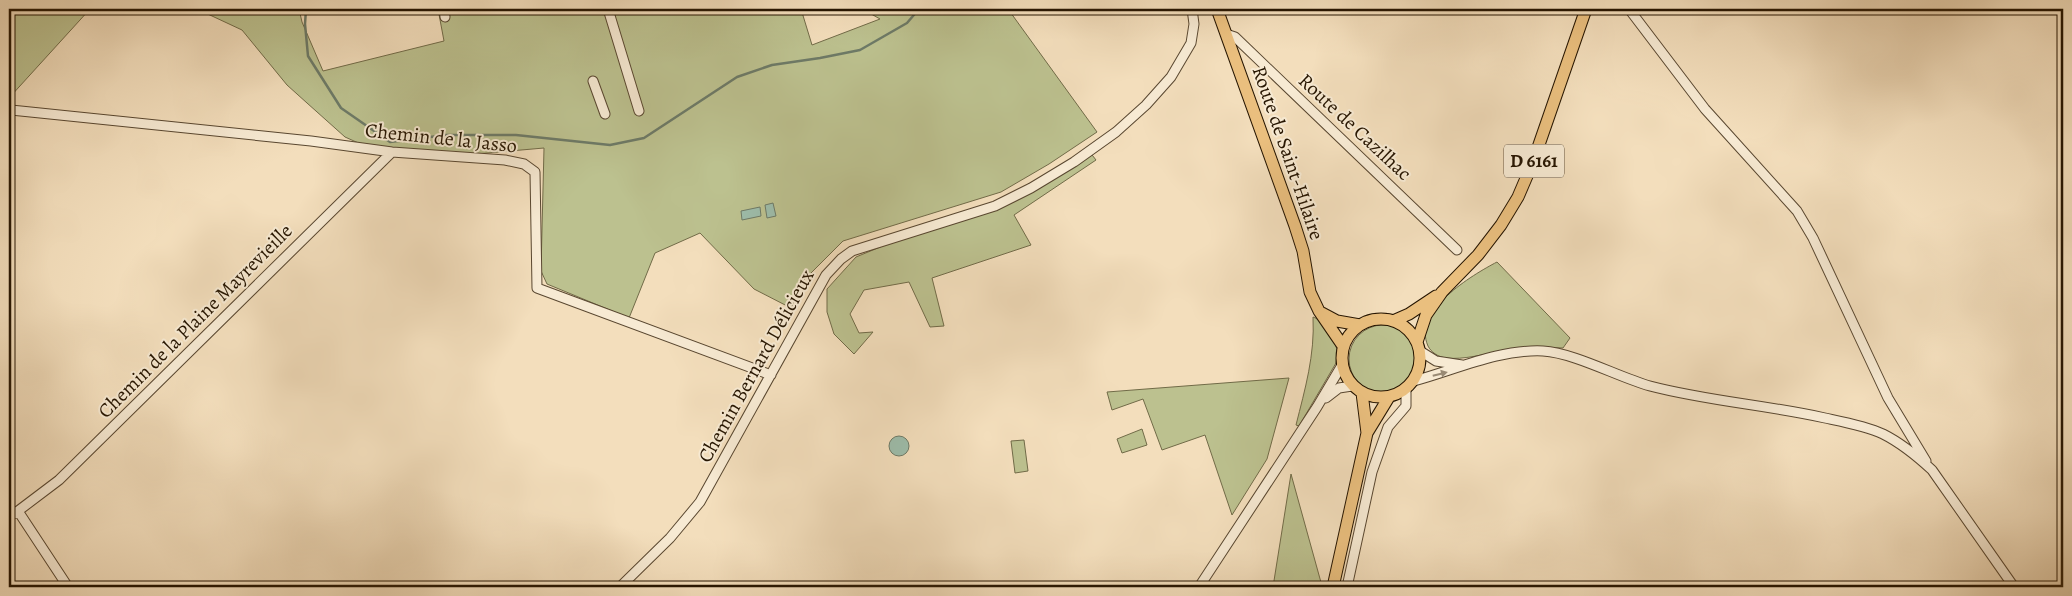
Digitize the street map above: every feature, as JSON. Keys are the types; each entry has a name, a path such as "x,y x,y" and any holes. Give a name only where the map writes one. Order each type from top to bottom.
{"main road":[{"name":"Route de Saint-Hilaire","path":"1217,9 1295,226 1303,251 1310,292 1319,311 1343,346"},
{"name":"D 6161","path":"1419,347 1422,322 1442,292 1478,255 1502,225 1518,198 1533,162 1586,9"},
{"name":"D 6161","path":"1393,321 1409,314 1442,292"},
{"path":"1319,311 1337,321 1360,325"},
{"path":"1385,318 1393,321 1407,328 1419,347 1420,365 1414,380 1406,390 1389,397 1373,397 1362,393 1352,386 1345,375 1342,365 1343,346 1350,334 1360,325 1375,319 1385,318"},
{"path":"1333,587 1367,433 1362,393"},
{"path":"1367,433 1389,397"}],"street":[{"path":"608,9 639,111"},
{"name":"Chemin Bernard Délicieux","path":"620,587 670,538 700,502 816,291 826,275 841,259 852,251 995,206 1031,188 1074,162 1116,132 1146,105 1170,77 1191,43 1194,24 1192,9"},
{"path":"1630,9 1705,109 1797,211 1813,238 1888,398 1932,470 2014,587"},
{"name":"Route de Cazilhac","path":"1226,34 1235,38 1457,250"},
{"path":"593,81 605,114"},
{"name":"Chemin de la Jasso","path":"9,114 11,110 311,141 392,152 505,160 524,164 534,172 537,288 771,375"},
{"name":"Chemin de la Plaine Mayrevieille","path":"9,516 60,480 392,152"},
{"path":"1419,347 1443,363 1465,366"},
{"path":"1414,380 1506,355 1542,351 1560,354 1650,386 1846,422 1883,434 1918,457 1932,470"},
{"path":"1199,587 1317,407 1342,365"},
{"path":"1317,407 1331,392 1339,388 1352,386"},
{"path":"1347,587 1372,472 1388,426 1406,406 1406,390"},
{"path":"18,511 68,587"}],"green space":[{"path":"9,9 90,9 9,98"},
{"path":"197,9 299,9 302,22 323,71 444,41 438,9 801,9 812,45 880,19 866,11 867,9 1008,9 1097,132 1049,164 1001,192 843,241 803,281 791,308 754,289 700,233 655,253 629,318 547,284 541,271 544,148 442,157 381,153 345,137 287,85 242,30"},
{"path":"1089,151 1096,160 1014,215 1031,245 932,278 944,326 930,327 909,282 864,290 850,314 859,333 873,332 854,354 834,334 827,312 827,289 856,257 926,228 995,206"},
{"path":"1497,262 1570,338 1563,348 1517,349 1460,358 1446,358 1435,354 1428,346 1425,333 1436,307 1460,285"},
{"path":"1313,317 1325,326 1332,336 1337,351 1336,363 1299,426 1296,425 1311,358"},
{"path":"1383,325 1396,328 1407,335 1414,346 1417,359 1414,372 1407,383 1396,390 1383,393 1370,390 1359,383 1352,372 1349,359 1352,346 1359,335 1370,328"},
{"path":"1289,378 1267,459 1232,515 1205,435 1162,450 1143,399 1112,410 1107,392"},
{"path":"1142,429 1147,445 1122,453 1117,439"},
{"path":"1024,440 1028,471 1015,473 1011,441"},
{"path":"1291,474 1322,586 1322,587 1273,587"}],"shaded area":[{"path":"773,203 776,216 767,218 765,205"},
{"path":"760,207 761,216 742,220 741,211"},
{"path":"895,436 903,436 909,442 909,450 903,456 895,456 889,450 889,442"}],"waterway":[{"path":"306,9 305,24 308,56 341,108 390,142 446,135 516,135 610,145 644,138 737,77 772,65 860,50 907,23 919,9"}]}
